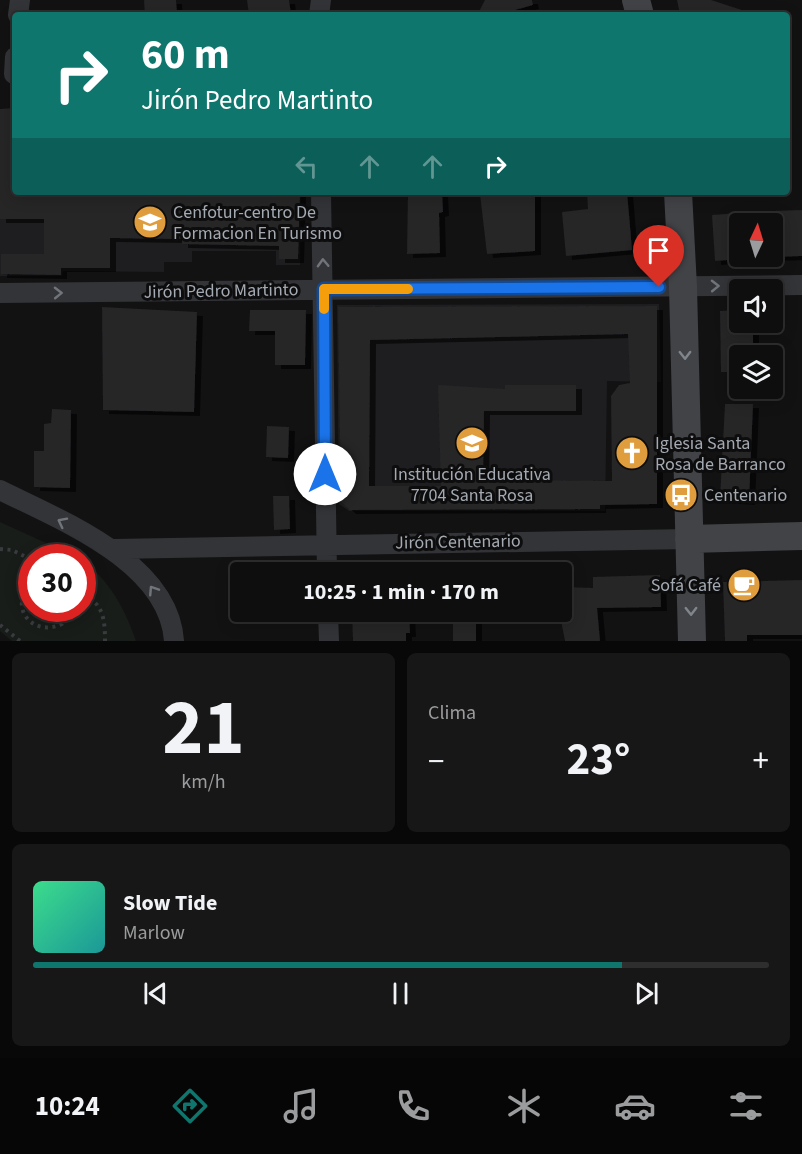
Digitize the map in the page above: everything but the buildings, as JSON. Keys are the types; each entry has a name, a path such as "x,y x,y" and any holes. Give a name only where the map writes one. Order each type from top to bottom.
{"main road":[{"path":"678,195 683,286 692,641"},
{"name":"Jirón Centenario","path":"689,539 802,536"}],"street":[{"path":"321,195 327,562"},
{"name":"Jirón Pedro Martinto","path":"0,293 802,285"},
{"path":"0,490 114,549 147,581 163,605 174,631 174,641"},
{"name":"Jirón Centenario","path":"114,549 689,539"},
{"path":"328,622 329,641"}],"path":[{"path":"0,549 18,553"},
{"path":"96,603 102,612 105,641"},
{"path":"32,622 38,627 46,629 63,622"},
{"path":"0,624 20,641"}],"shaded area":[{"name":"Cenfotur-centro De Formacion En Turismo","path":"0,184 12,190 12,195 301,195 300,265 276,265 276,251 192,251 192,262 164,262 164,272 63,271 62,276 0,276"},
{"name":"Institución Educativa 7704 Santa Rosa","path":"659,304 661,382 607,381 605,511 349,511 339,504 337,305"},
{"path":"0,522 48,544 18,544 18,622 96,622 96,572 115,596 136,641 12,641 0,631"}],"slow traffic":[{"path":"324,309 324,289 408,289"}],"place":[{"name":"Cenfotur-centro De Formacion En Turismo","path":"150,222"},
{"name":"Institución Educativa 7704 Santa Rosa","path":"472,443"},
{"name":"Iglesia Santa Rosa de Barranco","path":"632,453"},
{"name":"Centenario","path":"681,495"},
{"name":"Sofá Café","path":"744,585"}],"route":[{"path":"325,474 324,289 659,287"}]}
